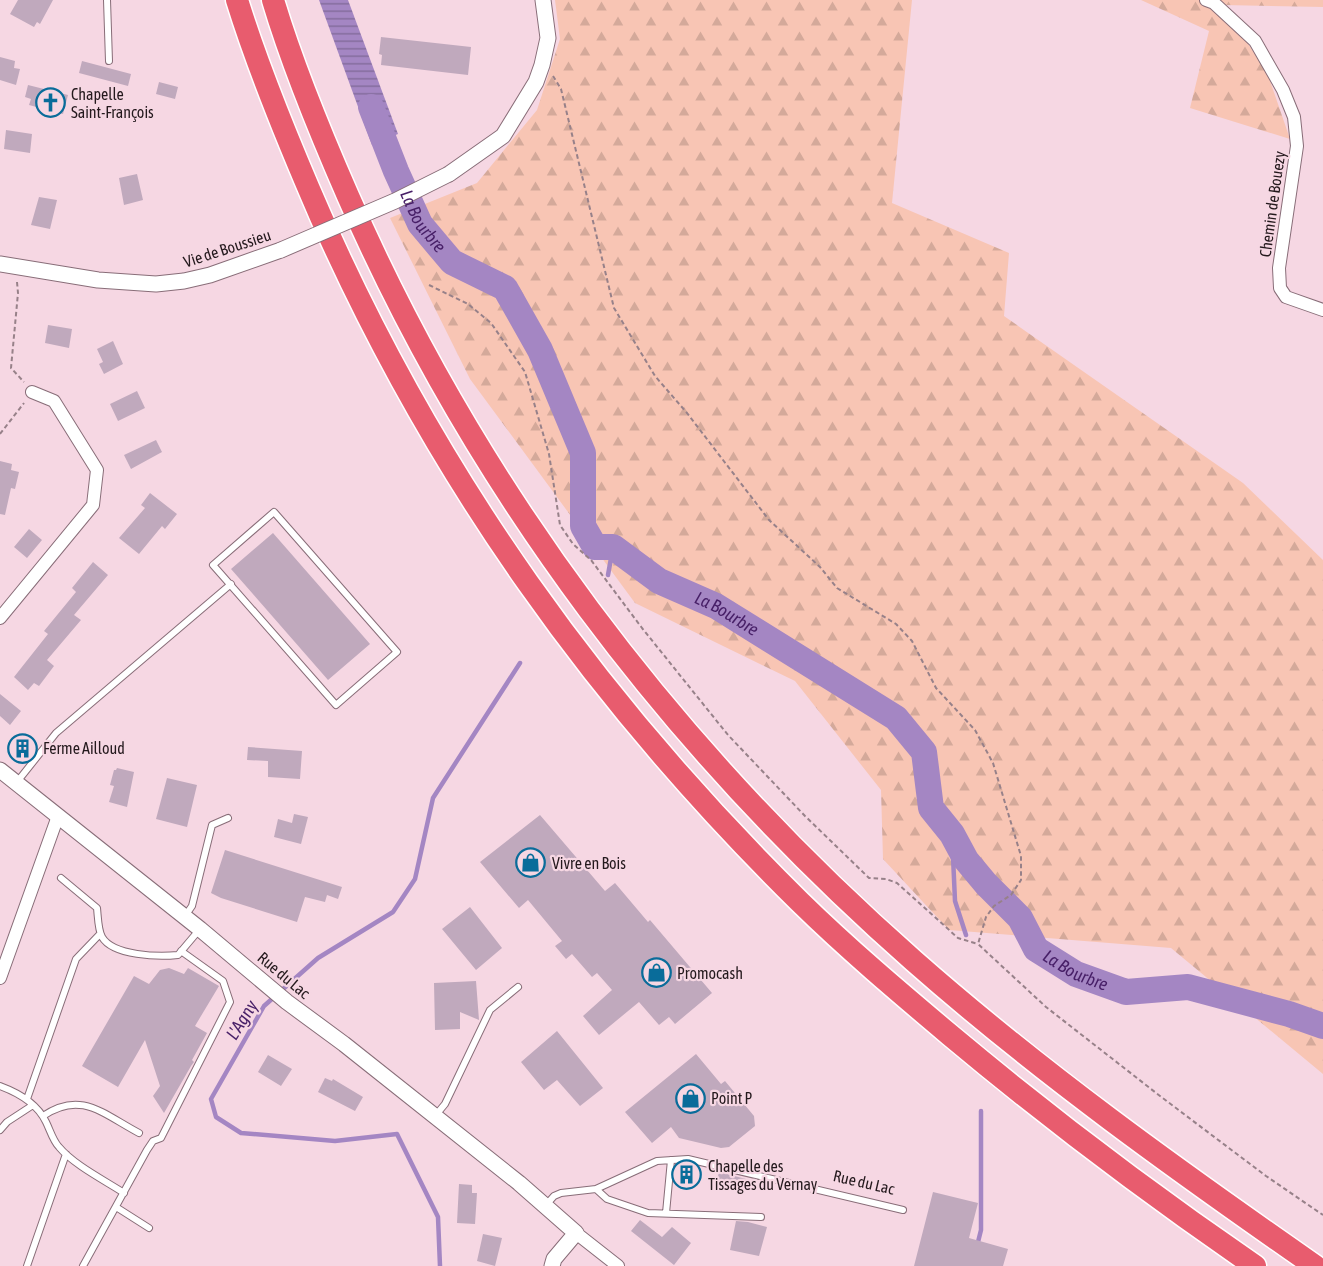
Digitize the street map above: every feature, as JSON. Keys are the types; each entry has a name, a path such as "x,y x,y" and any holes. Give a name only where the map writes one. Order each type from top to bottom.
{"highway":[{"path":"237,0 293,154 350,282 394,370 486,523 532,590 616,701 662,757 723,823 802,904 890,985 1083,1142 1255,1266"},
{"path":"273,0 323,139 375,256 420,346 474,442 557,568 600,627 672,716 732,784 825,878 912,960 1002,1036 1107,1118 1315,1266"}],"street":[{"name":"Vie de Boussieu","path":"6,266 132,284 184,281 210,275 281,250 394,201 449,174 503,136 536,82 548,38 543,0"},
{"name":"Chemin de Bouezy","path":"1213,1 1255,41 1283,90 1294,117 1297,146 1279,268 1280,288 1286,297 1323,310"},
{"path":"0,618 93,505 97,470 54,401 32,392"},
{"name":"Rue du Lac","path":"0,770 184,916 287,1002 344,1044 519,1183 544,1207 618,1266"},
{"path":"0,978 57,816"},
{"path":"552,1266 554,1259 576,1233"}],"lane":[{"path":"107,0 109,61"},
{"path":"274,512 397,652 336,705 231,584 213,565 274,512"},
{"path":"17,783 56,733 231,584"},
{"path":"184,916 192,906 212,825 228,818"},
{"path":"61,878 97,909 100,934 105,941 122,951 150,956 178,955 200,929"},
{"path":"27,1099 76,959 100,934"},
{"path":"83,1266 153,1141 162,1138 230,1002 223,981 181,951"},
{"path":"434,1117 446,1104 489,1010 518,987"},
{"path":"0,1086 33,1104 43,1116 57,1146 66,1154 124,1193"},
{"path":"43,1116 56,1107 70,1103 84,1104 139,1132"},
{"path":"0,1130 7,1122 33,1104"},
{"path":"27,1266 66,1154"},
{"name":"Rue du Lac","path":"544,1207 554,1196 561,1193 596,1189 657,1161 688,1159 903,1210"},
{"path":"666,1213 671,1160"},
{"path":"596,1189 607,1199 648,1213 761,1217"},
{"path":"116,1207 149,1228"}],"path":[{"path":"542,65 555,77 561,89 614,308 656,376 769,520 820,567 837,588 896,624 912,641 936,688 975,730 993,763 1021,856 1021,880 1011,895 994,906 986,917 978,944"},
{"path":"0,434 32,392 11,368 18,293 16,276 6,266"},
{"path":"429,285 468,304 491,323 525,372 549,454 560,525 573,544 591,560 728,735 805,816 869,878 885,879 897,883 958,938 978,944 1046,1007 1160,1096 1323,1215"}],"green space":[{"path":"555,0 912,0 892,203 1009,253 1004,316 1243,483 1323,560 1323,1074 1171,948 949,930 883,859 881,790 795,681 635,603 470,379 390,218 477,183 537,110 560,39"},
{"path":"1141,0 1323,0 1323,7 1222,5 1267,72 1290,139 1190,108 1209,31"}],"shaded area":[{"path":"319,0 348,0 398,134 372,145"}],"building":[{"path":"18,0 53,0 40,24 37,22 34,27 10,14"},
{"path":"381,37 471,47 468,75 381,65 382,55 379,54"},
{"path":"0,57 15,61 14,68 20,69 16,85 0,80"},
{"path":"82,61 131,74 128,86 79,73"},
{"path":"159,82 178,87 175,99 156,94"},
{"name":"Chapelle Saint-François","path":"28,85 68,95 63,114 29,105 31,99 25,97"},
{"path":"6,130 32,134 30,153 4,149"},
{"path":"137,174 143,200 124,205 119,178"},
{"path":"39,197 57,200 50,229 31,225"},
{"path":"48,325 72,329 69,348 45,343"},
{"path":"113,341 123,364 104,374 99,364 103,362 97,349"},
{"path":"137,391 145,408 118,421 110,404"},
{"path":"156,440 162,452 131,469 124,455"},
{"path":"0,461 12,464 11,470 19,472 15,489 11,488 5,515 0,514"},
{"path":"150,493 177,514 165,529 162,526 139,554 119,538 145,508 141,505"},
{"path":"29,529 42,540 27,558 14,547"},
{"path":"273,533 370,644 328,680 231,569"},
{"path":"93,562 108,575 74,615 81,620 47,660 54,666 39,686 34,683 28,690 14,677 48,634 44,631 76,592 72,588"},
{"path":"0,694 21,711 10,725 0,716"},
{"path":"248,747 302,751 300,779 268,777 268,761 247,760"},
{"path":"117,768 134,772 127,807 109,802 114,786 110,785 114,770"},
{"path":"167,778 197,785 187,827 156,819"},
{"path":"294,814 308,817 301,844 274,837 278,819 292,823"},
{"path":"540,815 605,891 615,883 712,993 675,1024 669,1017 659,1025 639,1002 599,1035 583,1016 612,990 597,973 592,977 572,954 566,959 555,946 562,941 528,900 519,908 480,862"},
{"path":"225,850 342,887 338,899 327,895 325,902 305,897 297,922 221,898 211,893"},
{"path":"470,907 502,948 476,970 442,929"},
{"path":"169,968 184,974 188,968 219,986 195,1026 207,1033 192,1060 194,1062 164,1113 153,1096 160,1086 145,1040 118,1087 82,1066 134,976 149,984 160,970"},
{"path":"476,981 479,1020 460,1012 460,1029 435,1030 434,983"},
{"path":"557,1031 603,1088 580,1106 557,1080 544,1090 521,1062"},
{"name":"Point P","path":"696,1054 721,1084 725,1081 754,1116 755,1126 729,1147 721,1148 679,1138 671,1127 652,1143 625,1112"},
{"path":"268,1055 292,1069 281,1086 258,1072"},
{"path":"325,1078 332,1081 333,1079 363,1097 355,1111 318,1092"},
{"name":"Chapelle des Tissages du Vernay","path":"683,1165 697,1167 691,1189 677,1185"},
{"path":"719,1172 746,1179 742,1193 716,1185"},
{"path":"459,1184 472,1185 472,1193 477,1193 475,1224 457,1223"},
{"path":"933,1192 978,1203 969,1238 1008,1249 1003,1266 914,1266"},
{"path":"640,1220 662,1237 672,1227 691,1243 674,1265 631,1231"},
{"path":"736,1221 767,1227 759,1256 730,1250"},
{"path":"483,1234 502,1238 495,1266 477,1261"}],"waterway":[{"name":"La Bourbre","path":"371,107 420,224 452,262 505,288 540,350 583,453 583,526 595,547 613,547 659,581 716,606 896,718 924,752 931,808 952,834 966,860 1020,918 1036,949 1076,974 1126,992 1188,987 1289,1014 1323,1026"},
{"name":"L'Agny","path":"608,575 613,547"},
{"name":"L'Agny","path":"440,1266 438,1217 397,1134 335,1141 241,1133 216,1117 211,1099 264,1006 318,958 393,912 415,879 433,798 520,663"},
{"path":"952,834 955,901 966,935"},
{"path":"977,1246 981,1230 981,1111"}],"place":[{"name":"Chapelle Saint-François","path":"50,103"},
{"name":"Ferme Ailloud","path":"22,748"},
{"name":"Vivre en Bois","path":"531,863"},
{"name":"Promocash","path":"656,973"},
{"name":"Point P","path":"690,1098"},
{"name":"Chapelle des Tissages du Vernay","path":"687,1175"}]}
